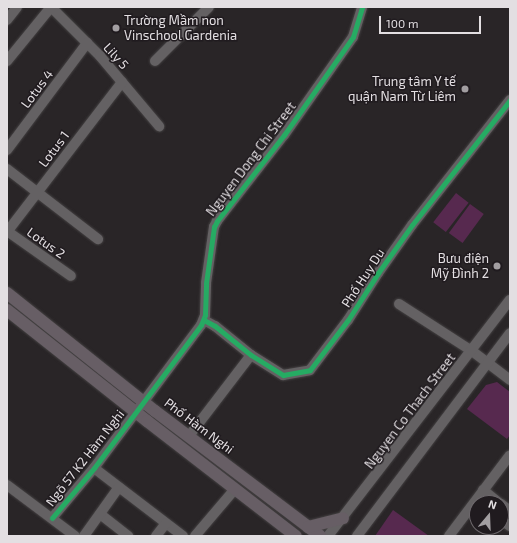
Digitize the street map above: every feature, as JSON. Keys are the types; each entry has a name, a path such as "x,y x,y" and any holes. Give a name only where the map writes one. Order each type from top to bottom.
{"main road":[{"name":"Phố Hàm Nghi","path":"7,293 189,436 320,536"},
{"path":"7,310 296,536"},
{"path":"308,527 343,518"}],"street":[{"path":"7,20 17,7"},
{"path":"7,61 51,7"},
{"name":"Lily 5","path":"51,7 87,43 159,126"},
{"path":"155,61 209,7"},
{"name":"Nguyen Dong Chi Street","path":"204,320 206,283 214,227 217,221 284,135 353,37 362,7"},
{"name":"Lotus 4","path":"7,150 87,43"},
{"name":"Lotus 1","path":"7,232 122,82"},
{"name":"Phố Huy Du","path":"204,320 215,326 251,356 283,375 310,370 348,320 378,273 412,225 510,100"},
{"path":"7,169 98,239"},
{"name":"Lotus 2","path":"7,232 71,276"},
{"name":"Nguyen Co Thach Street","path":"328,536 510,300"},
{"path":"399,304 472,351 510,380"},
{"path":"136,412 204,320"},
{"path":"360,534 510,333"},
{"path":"189,436 251,356"},
{"name":"Ngõ 57 K2 Hàm Nghi","path":"52,518 94,468 136,412"},
{"path":"480,495 510,455"},
{"path":"94,468 183,536"},
{"path":"7,485 75,536"},
{"path":"84,536 119,487"},
{"path":"195,536 235,489"},
{"path":"483,490 489,495"},
{"path":"449,536 469,512"},
{"path":"100,514 128,536"},
{"path":"156,536 166,523"}],"shaded area":[{"path":"456,193 469,203 446,232 433,222"},
{"path":"470,204 484,214 463,243 449,233"},
{"path":"497,382 510,392 510,435 507,439 467,409 486,385"},
{"path":"393,510 429,536 375,536"}],"cycle path":[{"path":"52,518 94,468 201,325 205,315 206,283 214,227 217,221 284,135 353,37 362,7"},
{"path":"204,320 215,326 251,355 283,375 310,370 348,320 378,273 412,225 510,100"}],"place":[{"name":"Trường Mầm non Vinschool Gardenia","path":"116,28"},
{"name":"Trung tâm Y tế quận Nam Từ Liêm","path":"465,89"},
{"name":"Bưu điện Mỹ Đình 2","path":"497,266"}]}
